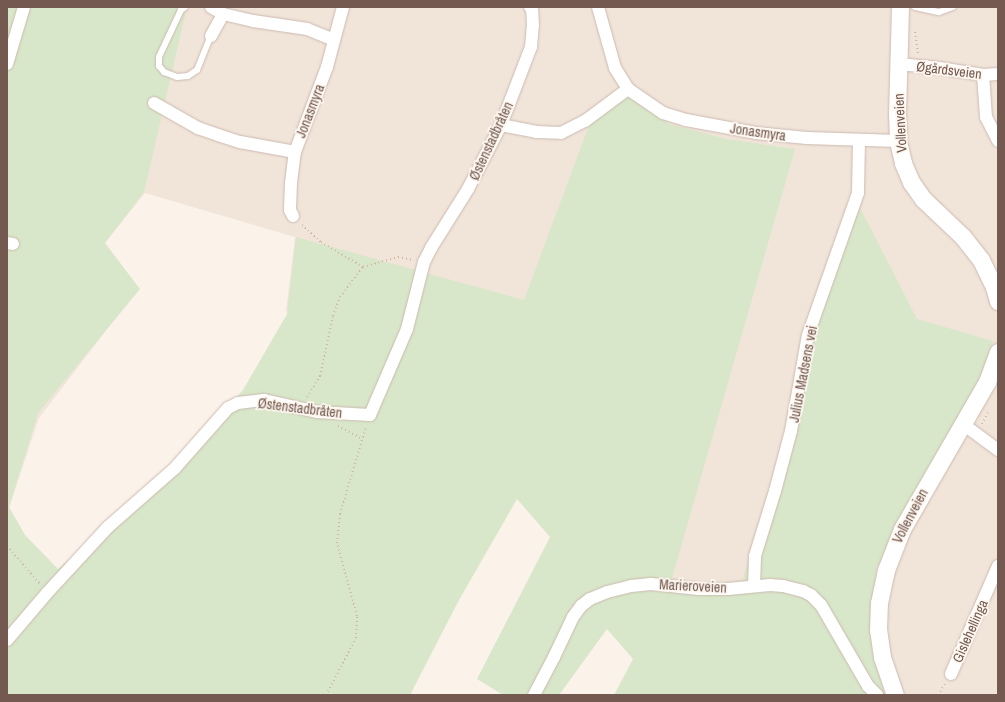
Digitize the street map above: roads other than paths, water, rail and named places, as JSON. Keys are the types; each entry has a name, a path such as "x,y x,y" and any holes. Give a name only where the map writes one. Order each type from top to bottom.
{"main road":[{"name":"Vollenveien","path":"900,7 898,141 903,163 914,187 923,199 959,233 979,256 989,275 998,302"},
{"name":"Vollenveien","path":"895,695 884,664 879,640 878,611 883,582 893,550 902,529 987,382 998,352"}],"street":[{"path":"7,64 24,7"},
{"path":"212,7 223,14 253,21 307,29 334,40"},
{"name":"Jonasmyra","path":"293,216 290,210 291,183 295,152 327,67 343,7"},
{"name":"Østenstadbråten","path":"7,640 47,593 108,527 175,468 228,408 238,403 264,400 317,412 370,415 407,330 424,262 431,248 468,189 501,125 531,47 533,26 532,9 530,7"},
{"name":"Jonasmyra","path":"598,7 615,68 628,89 663,114 686,120 756,133 807,138 898,141"},
{"path":"211,36 223,14"},
{"name":"Øgårdsveien","path":"899,64 918,65 983,75 998,74"},
{"path":"983,75 986,117 998,141"},
{"path":"501,125 536,132 561,133 586,121 628,89"},
{"path":"154,103 198,128 218,135 266,148 295,152"},
{"name":"Julius Madsens vei","path":"754,586 755,556 776,491 791,431 808,335 858,193 859,140"},
{"path":"963,424 998,450"},
{"name":"Gislehellinga","path":"951,674 998,566"},
{"name":"Marieroveien","path":"534,695 580,606 590,599 607,592 642,584 699,589 728,589 754,586 783,586 797,588 817,600 868,686 877,695"}],"lane":[{"path":"185,7 181,10 159,57 159,66 164,72 177,77 188,76 197,70 211,36"},
{"path":"915,7 939,12 946,11 953,7"}]}
